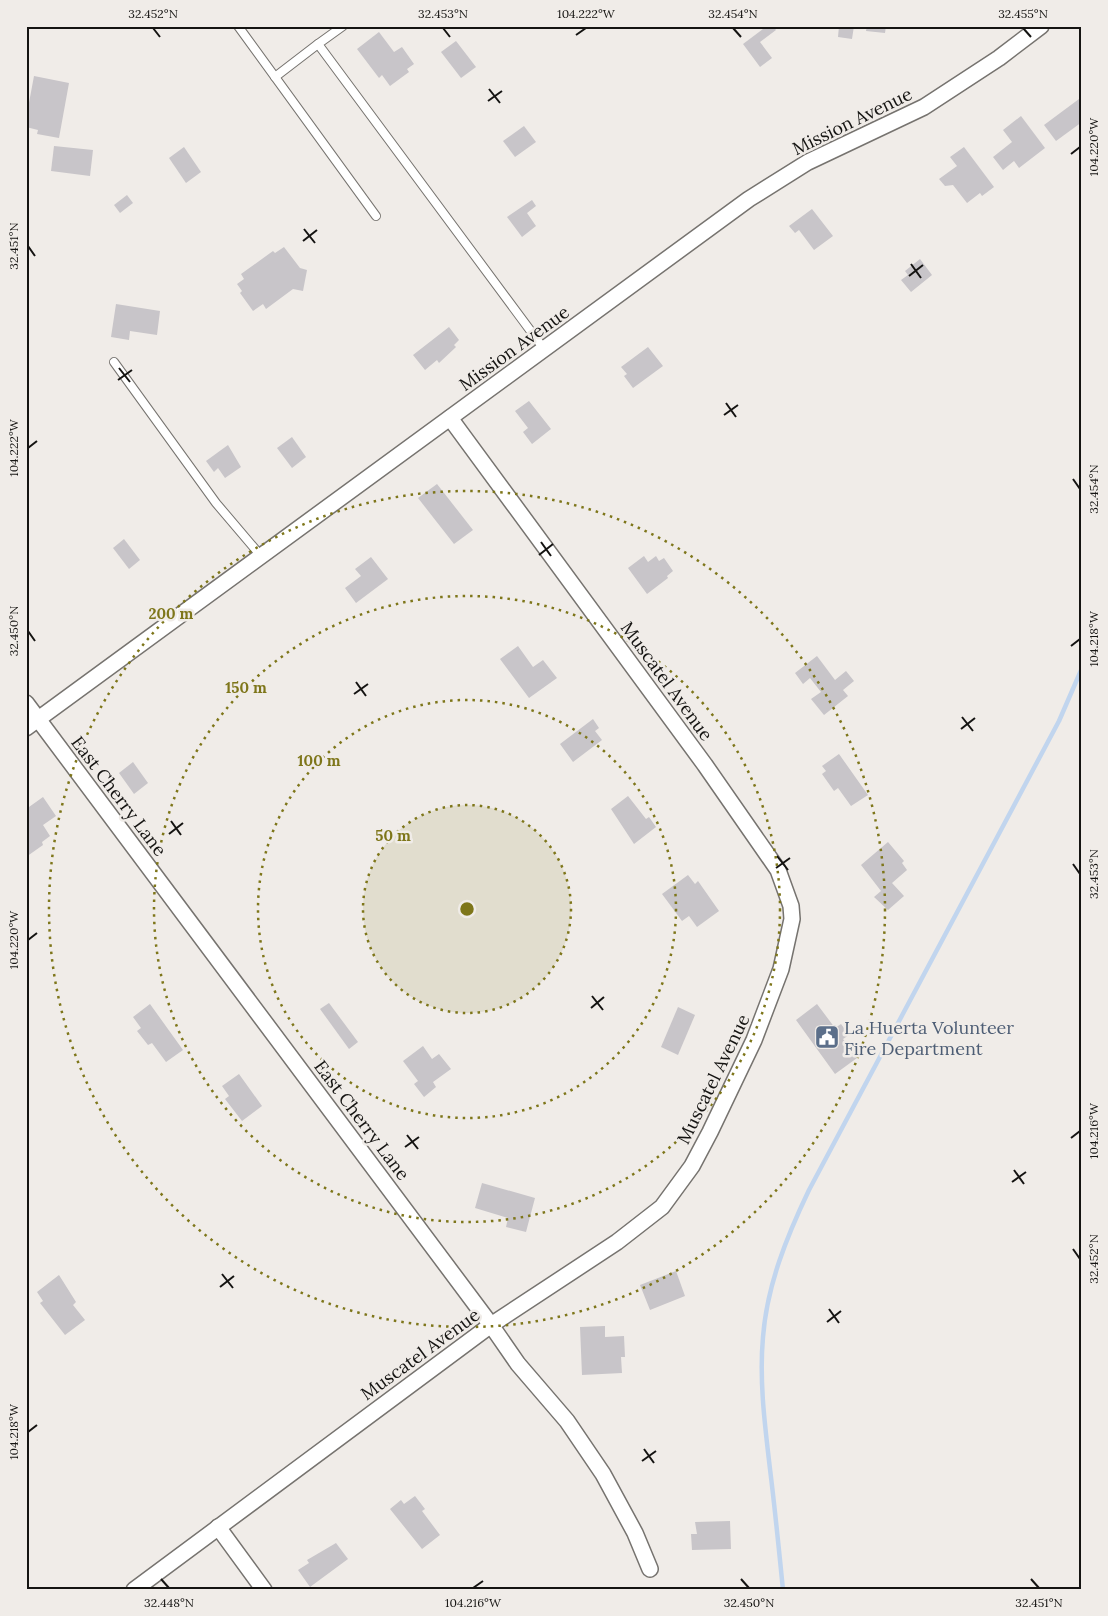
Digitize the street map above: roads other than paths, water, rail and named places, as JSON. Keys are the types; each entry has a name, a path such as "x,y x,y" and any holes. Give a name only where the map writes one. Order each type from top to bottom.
{"street":[{"name":"Mission Avenue","path":"32,724 756,194 808,162 924,107 999,58 1041,26"},
{"name":"Muscatel Avenue","path":"134,1590 491,1324 653,1216 675,1193 710,1132 754,1040 781,969 792,919 791,906 785,888 764,848 706,765 450,418"},
{"name":"East Cherry Lane","path":"26,703 32,724 491,1324 518,1364 566,1421 603,1474 635,1533 650,1570"},
{"path":"218,1527 264,1590"}],"lane":[{"path":"238,26 376,216"},
{"path":"275,76 343,26"},
{"path":"318,44 544,349"},
{"path":"114,362 216,503 261,556"}],"waterway":[{"path":"783,1590 762,1387 765,1318 779,1261 809,1190 1059,721 1082,668"}],"place":[{"name":"La Huerta Volunteer Fire Department","path":"827,1037"}]}
